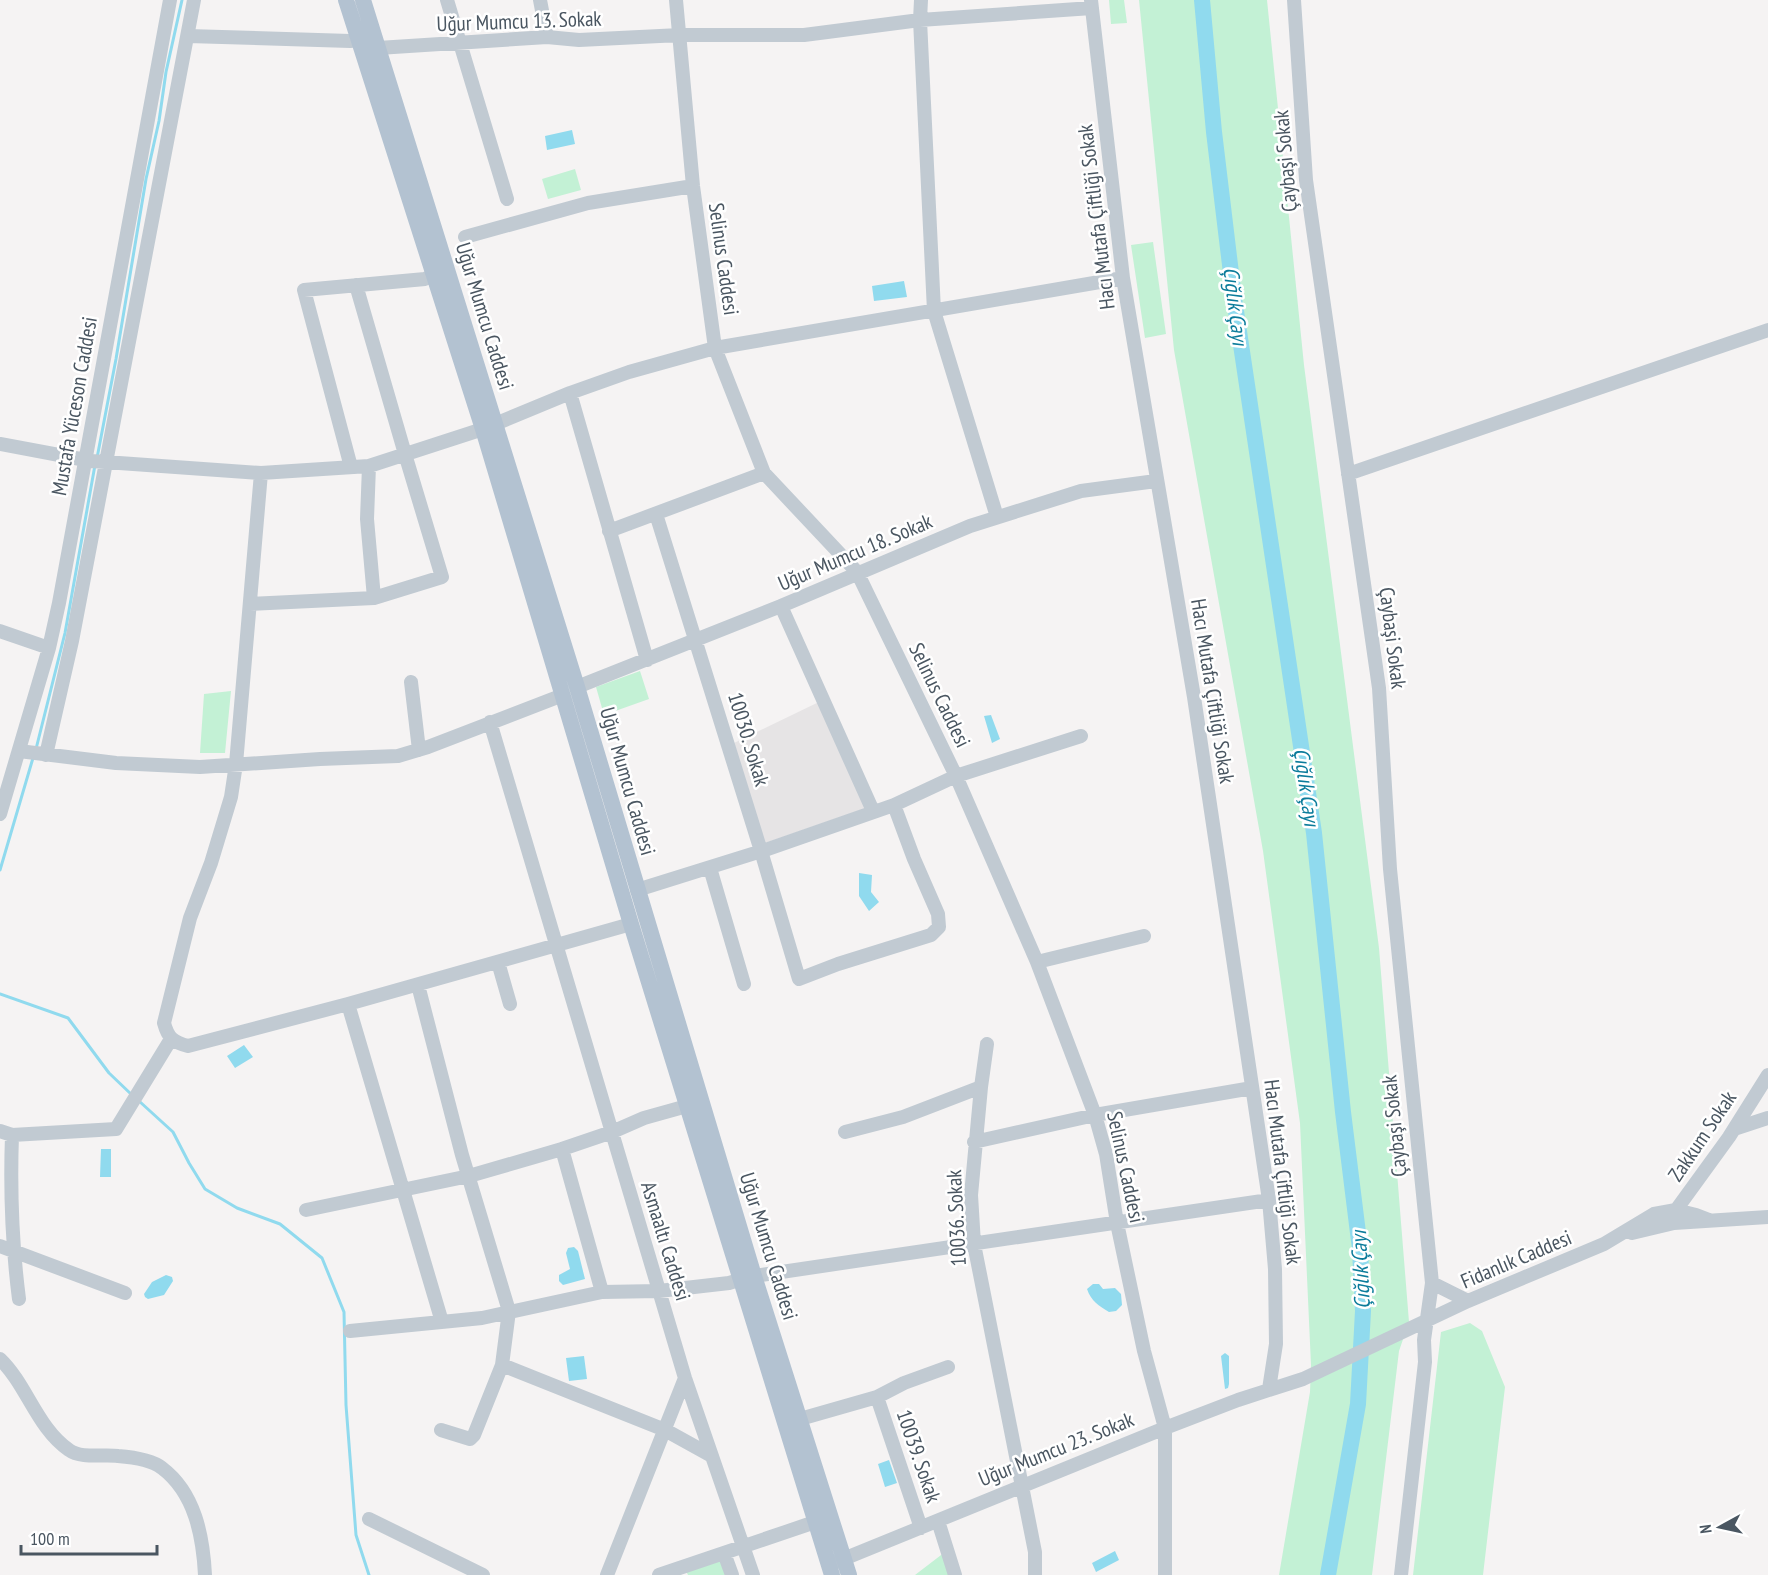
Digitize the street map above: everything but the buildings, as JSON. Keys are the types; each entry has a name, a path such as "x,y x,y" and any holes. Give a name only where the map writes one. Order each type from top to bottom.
{"main road":[{"name":"Uğur Mumcu Caddesi","path":"346,0 434,274 489,426"},
{"name":"Uğur Mumcu Caddesi","path":"363,0 570,691 637,891 815,1522 838,1568"},
{"name":"Uğur Mumcu Caddesi","path":"570,691 631,924 687,1106 747,1278 800,1419 838,1568"}],"street":[{"name":"Mustafa Yüceson Caddesi","path":"42,754 72,641 96,461 170,0"},
{"name":"Mustafa Yüceson Caddesi","path":"0,814 49,648 96,461 194,0"},
{"path":"447,0 507,199"},
{"path":"540,0 547,37"},
{"name":"Selinus Caddesi","path":"676,0 693,186 715,348 764,473 857,572 956,776 1037,962 1095,1115 1107,1154 1117,1223 1144,1351 1165,1428 1165,1575"},
{"path":"921,0 920,20 934,311 997,518"},
{"name":"Çaybaşi Sokak","path":"1294,0 1306,180 1379,688 1390,869 1432,1283 1426,1322 1425,1362 1401,1575"},
{"name":"Uğur Mumcu 13. Sokak","path":"378,48 547,37 579,40 680,35 804,35 920,20 1092,4"},
{"name":"Hacı Mutafa Çiftliği Sokak","path":"1092,4 1123,278 1194,697 1269,1200 1275,1269 1276,1344 1269,1389"},
{"path":"188,36 358,40"},
{"path":"465,237 588,203 693,186"},
{"path":"351,467 304,290 425,279 434,274"},
{"path":"0,444 96,461 261,473 369,466 489,426 629,372 715,348 1123,278"},
{"path":"250,604 374,598 442,577 356,285"},
{"path":"1348,474 1768,330"},
{"path":"570,393 646,660"},
{"path":"369,466 367,519 374,598"},
{"path":"261,473 236,764 231,797 211,863 189,918 164,1023 167,1035 175,1042 188,1046 418,985 631,924"},
{"path":"609,531 764,473"},
{"name":"Uğur Mumcu 18. Sokak","path":"19,751 138,764 200,767 398,756 419,750 782,606 857,572 970,526 1081,491 1156,481"},
{"name":"10030. Sokak","path":"656,514 799,979 931,934 939,927 939,919 894,805"},
{"path":"782,606 873,811"},
{"path":"0,631 49,648"},
{"path":"411,682 419,750"},
{"name":"Asmaaltı Caddesi","path":"490,722 685,1378 753,1575"},
{"path":"637,891 894,805 956,776 1081,736"},
{"path":"710,868 744,984"},
{"path":"1037,962 1144,936"},
{"path":"498,962 510,1004"},
{"path":"418,985 469,1176 509,1311 502,1365 474,1435 470,1439 441,1430"},
{"path":"348,1004 442,1322"},
{"path":"19,1299 6,1248 10,1186 6,1133 116,1129 171,1039"},
{"name":"10036. Sokak","path":"987,1044 971,1195 974,1244 1035,1552 1035,1575"},
{"name":"Zakkum Sokak","path":"1675,1216 1768,1074"},
{"path":"845,1132 903,1117 981,1087"},
{"path":"975,1142 1095,1115 1252,1088"},
{"path":"306,1210 469,1176 562,1149 644,1118 687,1106"},
{"path":"1734,1129 1768,1118"},
{"path":"562,1149 602,1292"},
{"path":"350,1331 482,1318 602,1292 659,1291 729,1283 747,1278 1269,1200"},
{"name":"Fidanlık Caddesi","path":"1303,1379 1468,1301 1622,1235 1654,1214 1675,1216"},
{"path":"1675,1216 1696,1215 1709,1220 1768,1217"},
{"path":"6,1248 125,1293"},
{"path":"1432,1283 1468,1301"},
{"path":"0,1359 52,1434 70,1452 94,1456 118,1456 161,1466 184,1490 195,1515 205,1575"},
{"path":"502,1365 665,1430 712,1456"},
{"path":"800,1419 877,1398 904,1383 948,1367"},
{"path":"607,1575 685,1378"},
{"name":"Uğur Mumcu 23. Sokak","path":"838,1568 921,1528 1021,1485 1165,1428 1269,1389 1303,1379"},
{"name":"10039. Sokak","path":"877,1398 921,1528"},
{"path":"369,1519 483,1575"},
{"path":"938,1521 955,1575"},
{"path":"659,1575 815,1522"},
{"path":"724,1553 732,1575"}],"shaded area":[{"path":"823,700 872,806 765,843 734,743"}],"green space":[{"path":"1109,0 1124,0 1127,23 1111,24"},
{"path":"1139,0 1267,0 1304,365 1379,948 1409,1322 1399,1351 1372,1575 1279,1575 1310,1392 1311,1365 1300,1123 1263,851 1174,350"},
{"path":"575,169 581,190 548,199 542,179"},
{"path":"1153,242 1166,334 1145,338 1131,245"},
{"path":"640,671 649,699 604,715 596,687"},
{"path":"231,691 225,753 200,753 204,694"},
{"path":"1470,1323 1482,1331 1505,1387 1483,1575 1413,1575 1441,1332"},
{"path":"945,1552 950,1575 915,1575"},
{"path":"720,1557 725,1575 688,1575 685,1569"}],"water":[{"path":"572,130 575,144 547,150 545,136"},
{"path":"904,281 907,297 874,301 872,286"},
{"path":"991,715 1000,739 992,743 984,716"},
{"path":"859,873 872,875 871,892 879,902 869,911 859,896"},
{"path":"244,1045 253,1057 235,1068 227,1056"},
{"path":"101,1149 111,1149 111,1177 100,1177"},
{"path":"574,1247 578,1251 585,1279 563,1285 559,1281 559,1275 570,1269 566,1253 568,1248"},
{"path":"166,1275 172,1277 173,1281 164,1295 148,1299 145,1297 144,1294 152,1282"},
{"path":"1093,1284 1099,1284 1103,1289 1115,1288 1121,1294 1122,1305 1116,1311 1109,1312 1099,1305 1087,1289"},
{"path":"1225,1353 1229,1356 1229,1384 1225,1389 1221,1356"},
{"path":"584,1356 587,1379 569,1381 566,1358"},
{"path":"889,1460 897,1483 885,1487 878,1464"},
{"path":"1115,1551 1119,1560 1096,1572 1092,1563"}],"waterway":[{"path":"97,458 146,179 182,0"},
{"name":"Çığlık Çayı","path":"1202,0 1214,132 1234,298 1314,833 1343,1112 1360,1249 1363,1311 1358,1404 1328,1575"},
{"path":"36,749 65,633 95,465"},
{"path":"0,870 33,758"},
{"path":"0,994 68,1018 109,1073 132,1095"},
{"path":"139,1101 173,1132 205,1189 237,1208 280,1224 322,1258 344,1312 346,1405 356,1535 369,1575"}]}
